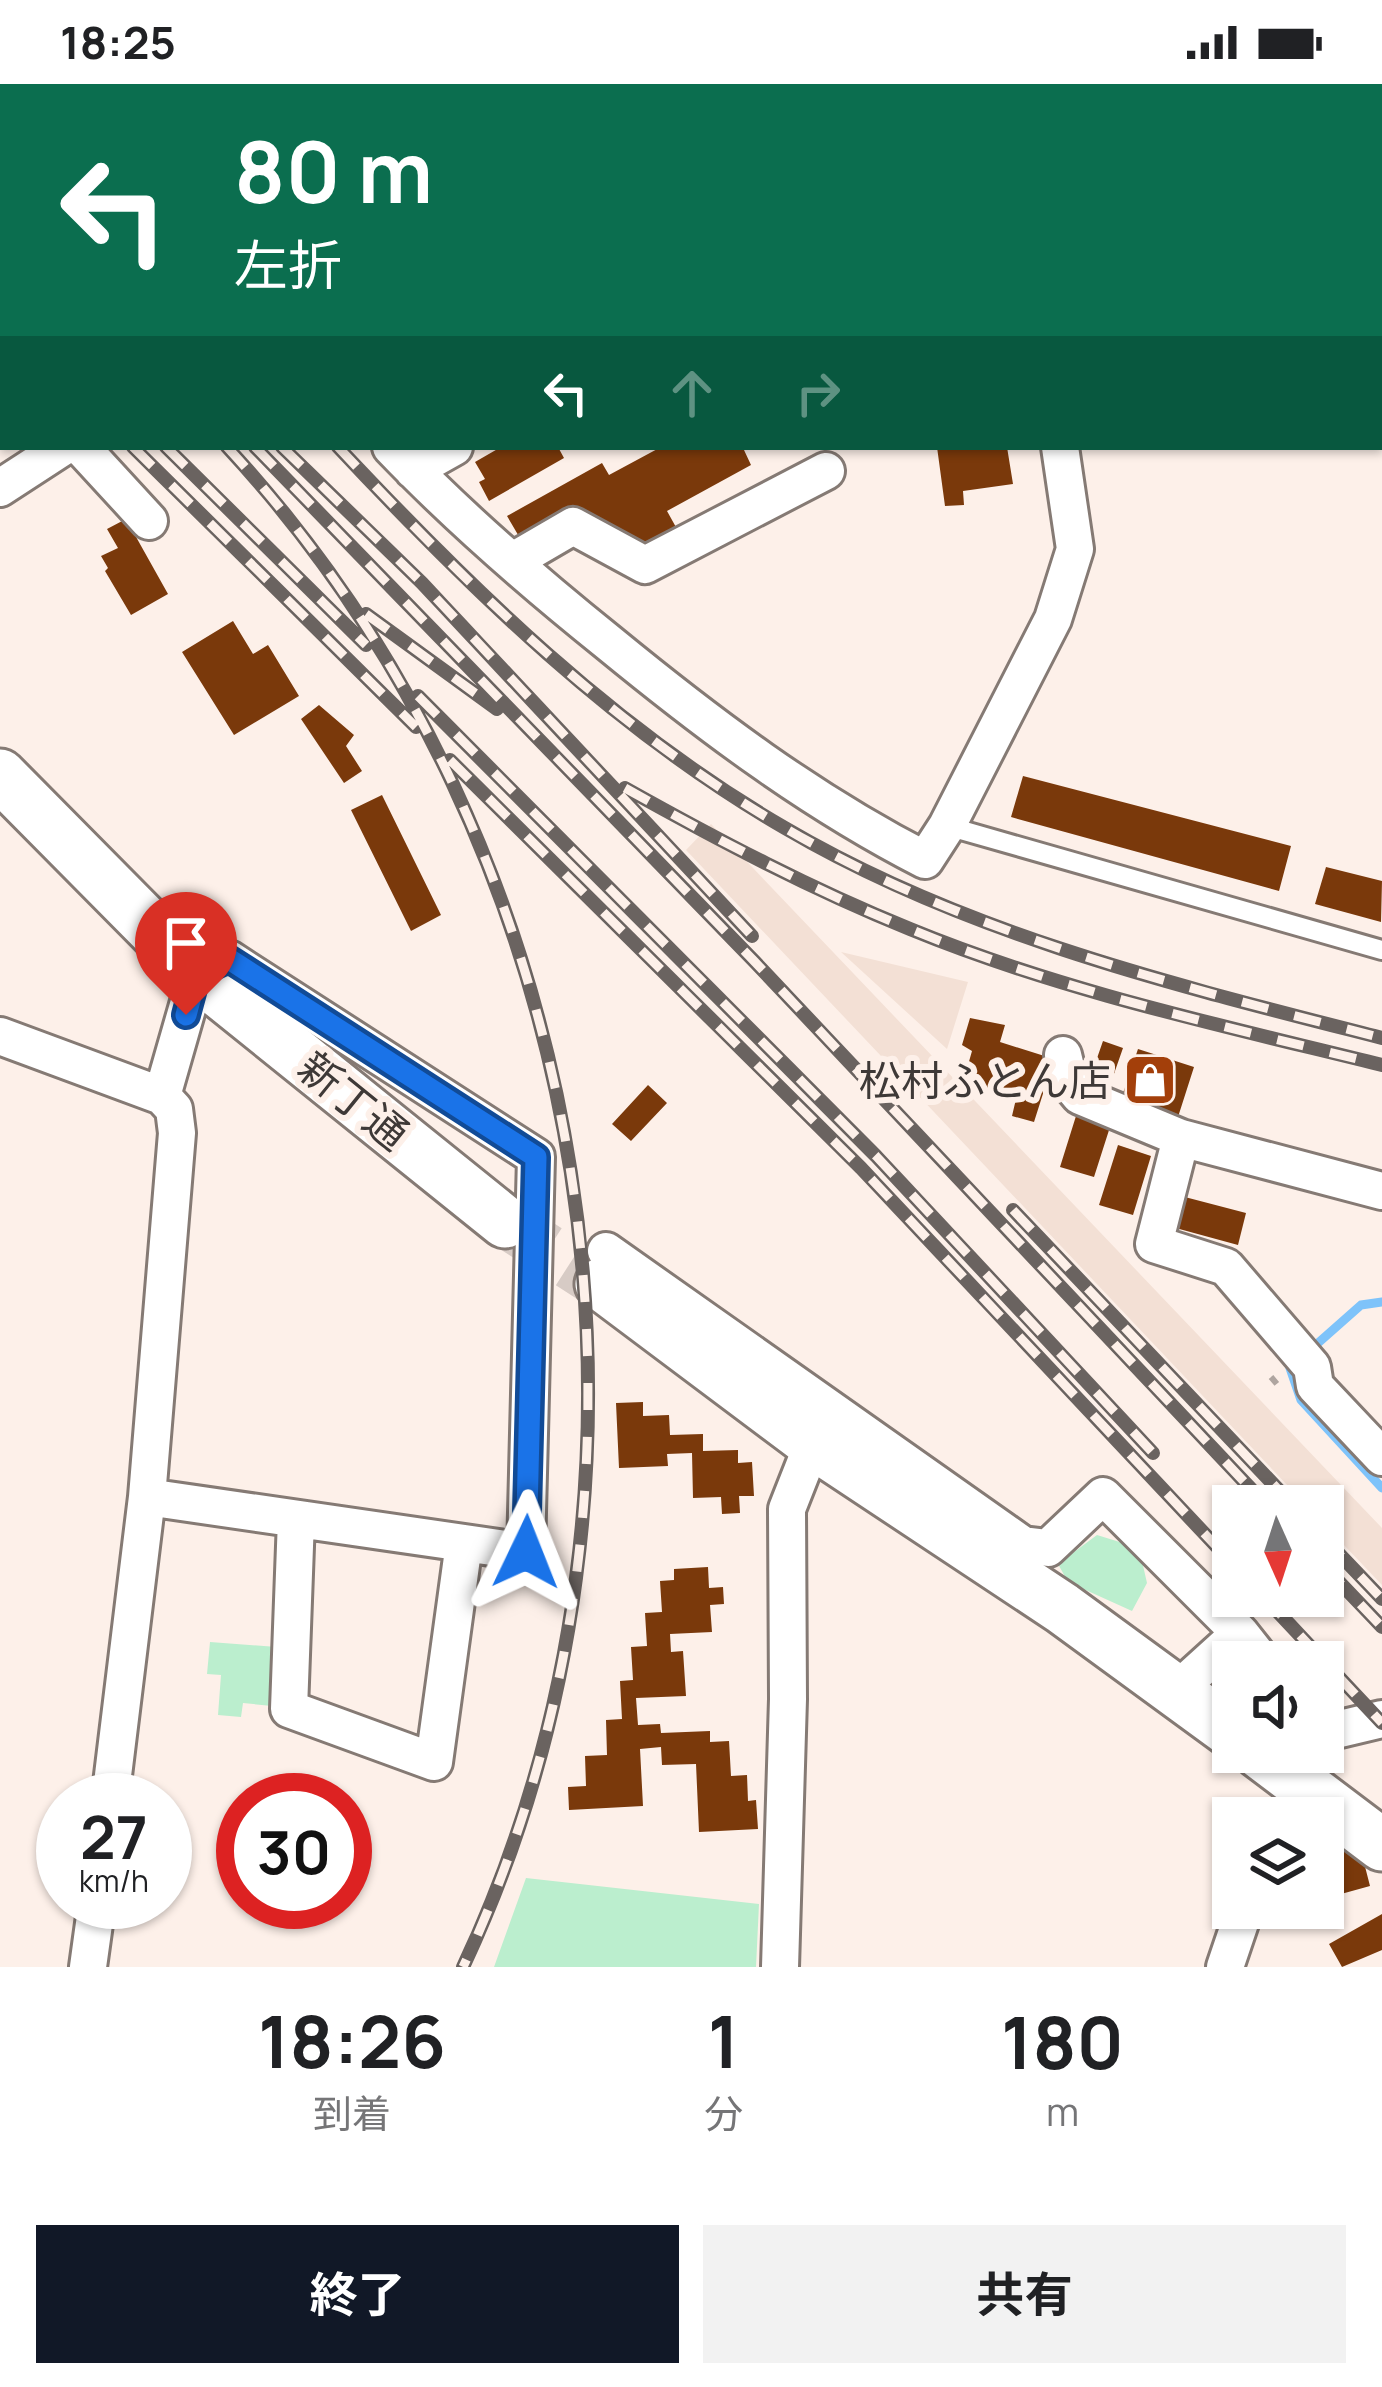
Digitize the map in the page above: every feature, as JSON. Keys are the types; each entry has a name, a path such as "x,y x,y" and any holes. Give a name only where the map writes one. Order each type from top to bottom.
{"street":[{"path":"0,488 59,450"},
{"path":"84,450 149,521"},
{"path":"402,459 441,450"},
{"path":"402,459 512,561 664,688 768,767 861,827 925,860 1053,619 1075,549 1060,450"},
{"path":"512,561 573,526 644,565 826,471"},
{"name":"新丁通","path":"0,776 197,974 506,1222"},
{"path":"146,1497 526,1552 536,1157 229,959 197,974 162,1096"},
{"path":"0,1036 162,1096 175,1109 177,1132 146,1497 113,1773"},
{"path":"1063,1055 1070,1084 1080,1096 1181,1138 1382,1191"},
{"path":"1181,1138 1154,1244 1226,1267 1304,1357 1316,1386 1382,1456"},
{"path":"603,1268 813,1443 1062,1608 1212,1718"},
{"path":"603,1268 1023,1545 1048,1548 1103,1496 1244,1641"},
{"path":"780,1967 788,1700 787,1509 813,1443"},
{"path":"296,1519 290,1709 434,1762 464,1543"},
{"path":"1175,1691 1212,1670"},
{"path":"1344,1728 1382,1718"},
{"path":"1295,1778 1382,1845"},
{"path":"88,1967 93,1929"},
{"path":"1225,1967 1238,1929"}],"lane":[{"path":"947,826 1382,950"}],"shaded area":[{"path":"711,824 1341,1485 1287,1485 686,850"},
{"path":"841,952 968,982 947,1049"},
{"path":"1344,1488 1382,1528 1382,1585 1344,1545"}],"green space":[{"path":"1097,1535 1139,1548 1147,1583 1132,1611 1068,1582 1058,1564"},
{"path":"210,1642 277,1647 272,1706 243,1703 241,1717 218,1715 221,1675 207,1674"},
{"path":"526,1878 759,1904 756,1967 494,1967"}],"building":[{"path":"496,450 560,450 564,458 489,501 479,482 485,479 475,462"},
{"path":"655,450 744,450 751,465 667,511 682,538 645,559 575,518 524,545 507,516 602,463 609,475"},
{"path":"937,450 1007,450 1013,484 963,491 964,505 945,506"},
{"path":"126,519 168,594 131,615 101,556 118,548 107,529"},
{"path":"233,621 253,654 268,645 299,696 234,735 182,652"},
{"path":"319,705 354,735 346,746 362,771 344,783 301,719"},
{"path":"1023,776 1291,846 1279,891 1011,817"},
{"path":"382,795 441,915 411,931 351,810"},
{"path":"1326,867 1382,881 1381,922 1315,904"},
{"path":"970,1018 1005,1025 1000,1042 1054,1059 1034,1122 1012,1116 1016,1099 991,1092 968,1065 972,1051 962,1045"},
{"path":"1103,1041 1123,1048 1108,1091 1088,1084"},
{"path":"1138,1049 1194,1067 1178,1117 1121,1099"},
{"path":"648,1085 667,1103 631,1141 612,1124"},
{"path":"1076,1116 1110,1127 1094,1177 1060,1167"},
{"path":"1118,1145 1151,1156 1133,1215 1099,1205"},
{"path":"1181,1196 1246,1213 1238,1245 1172,1227"},
{"path":"643,1402 643,1416 669,1415 670,1435 703,1434 703,1451 738,1450 738,1463 752,1462 754,1496 739,1496 740,1513 722,1514 721,1497 693,1498 692,1453 667,1454 668,1466 619,1468 616,1403"},
{"path":"708,1567 709,1588 723,1587 724,1604 710,1605 712,1632 670,1634 671,1652 683,1651 686,1696 636,1698 638,1725 660,1724 661,1733 710,1731 710,1742 729,1741 731,1776 747,1775 748,1801 756,1800 758,1829 699,1832 696,1764 662,1765 661,1747 640,1749 643,1806 569,1810 568,1787 586,1786 585,1756 607,1755 606,1720 622,1719 620,1681 633,1680 631,1647 647,1646 645,1613 662,1612 660,1581 674,1580 674,1569"},
{"path":"1360,1847 1370,1886 1344,1893 1344,1852"},
{"path":"1382,1914 1382,1950 1342,1967 1329,1944"}],"waterway":[{"path":"1309,1351 1361,1305 1382,1302"},
{"path":"1297,1363 1290,1368 1301,1400 1382,1488"}],"tunnel":[{"path":"505,1222 601,1284"}],"railway":[{"path":"136,450 416,727"},
{"path":"169,450 366,645"},
{"path":"229,450 353,607 453,784 525,973 571,1172 588,1375 576,1578 535,1777 463,1967"},
{"path":"258,450 755,962 1247,1485"},
{"path":"285,450 422,583 752,936"},
{"path":"341,450 493,604 604,702 722,789 785,828 855,866 1000,928 1152,977 1382,1038"},
{"path":"366,614 497,709"},
{"path":"418,696 876,1156 1153,1453"},
{"path":"450,760 861,1168 1212,1542"},
{"path":"625,788 801,881 967,951 1143,1006 1382,1065"},
{"path":"1013,1210 1274,1485"},
{"path":"1344,1559 1382,1599"},
{"path":"1344,1587 1382,1627"},
{"path":"1283,1617 1382,1723"}],"place":[{"name":"松村ふとん店","path":"1150,1080"}],"route":[{"path":"186,1015 197,974 229,959 536,1157 526,1552"}]}
